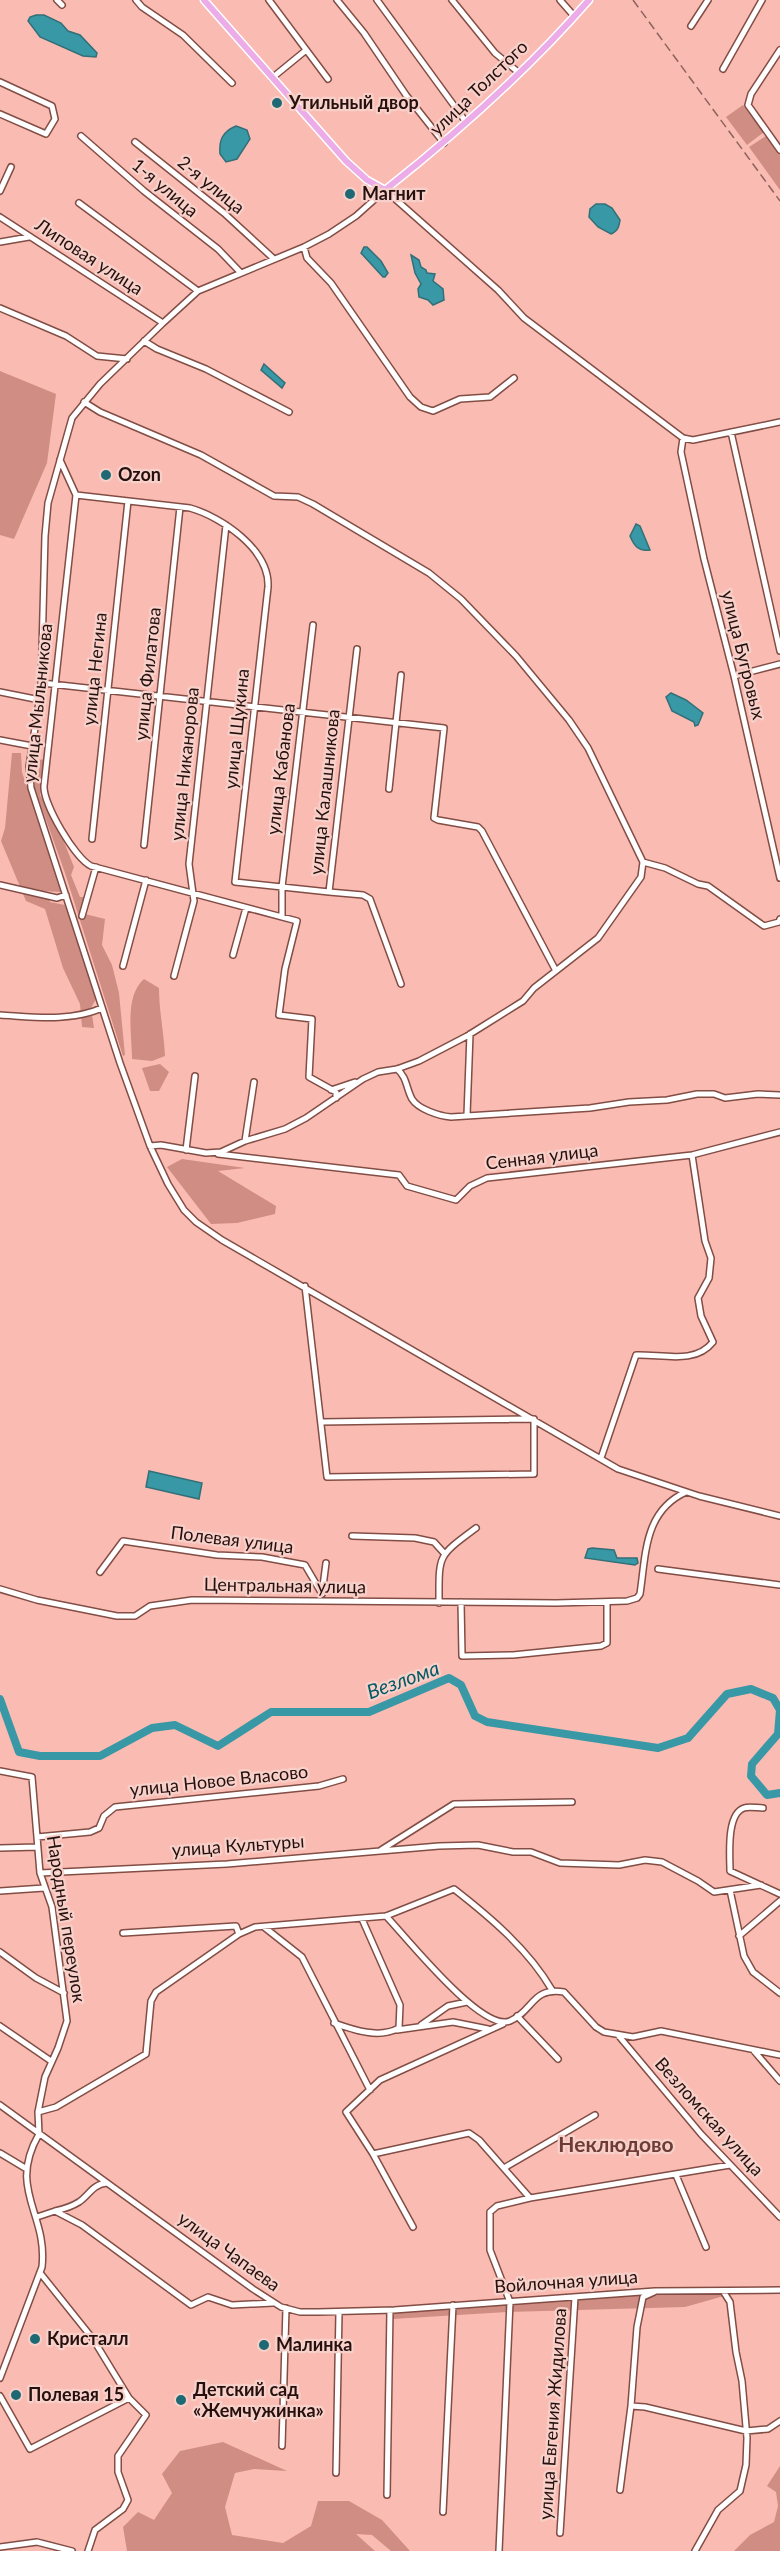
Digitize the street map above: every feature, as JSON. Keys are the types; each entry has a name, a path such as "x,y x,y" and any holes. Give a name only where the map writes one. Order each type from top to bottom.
{"main road":[{"path":"204,0 346,161 367,180 385,190"},
{"name":"улица Толстого","path":"385,190 444,143 519,72 589,0"}],"street":[{"path":"136,0 183,35 232,82"},
{"path":"269,0 305,51 328,78"},
{"path":"337,0 364,33 406,95 444,143"},
{"path":"377,0 466,122"},
{"path":"452,0 495,53 519,72"},
{"path":"560,0 574,16"},
{"path":"691,26 708,0"},
{"path":"723,69 762,0"},
{"path":"780,50 748,101 751,112 780,150"},
{"path":"272,78 305,51"},
{"path":"0,82 52,106 55,114 54,124 46,134 0,114"},
{"name":"1-я улица","path":"81,136 144,191 232,262 241,273"},
{"name":"2-я улица","path":"135,142 224,213 268,251 274,260"},
{"path":"0,191 10,167"},
{"path":"780,422 693,440 682,438 525,318 498,290 385,190 341,226 304,247 198,291 144,341 84,402 70,422 48,503 45,536 42,683 28,767 29,781 102,1008 150,1146 174,1195 196,1222 222,1240 630,1474 686,1492 780,1516"},
{"path":"79,203 198,291"},
{"name":"Липовая улица","path":"0,217 163,323"},
{"path":"0,242 31,237"},
{"path":"304,247 308,258 331,283 405,391 422,407 433,411 460,399 490,397 514,378"},
{"path":"0,308 66,336 97,356 127,358"},
{"path":"144,341 206,369 289,412"},
{"path":"84,402 216,463 274,496 302,498 344,520 429,573 473,609 569,720 588,748 643,862 641,877 601,936 534,988 523,1001 470,1034 432,1054 397,1069 378,1072 331,1090"},
{"path":"731,432 780,651"},
{"name":"улица Бугровых","path":"682,438 681,452 704,559 734,676 780,878"},
{"path":"60,458 64,472 76,495 180,507 203,512 226,525"},
{"path":"56,471 64,472"},
{"name":"улица Мыльникова","path":"76,495 44,794 77,854 85,863 297,921 285,969 279,1015 312,1019 309,1077 331,1090"},
{"name":"улица Негина","path":"92,839 128,501"},
{"name":"улица Филатова","path":"144,845 180,507"},
{"name":"улица Никанорова","path":"174,976 195,894 189,869 226,525"},
{"name":"улица Щукина","path":"226,525 250,546 268,579 235,882"},
{"name":"улица Кабанова","path":"282,917 282,887 313,624"},
{"name":"улица Калашникова","path":"235,882 329,892 357,649"},
{"path":"734,676 780,664"},
{"path":"388,789 401,675"},
{"path":"42,683 444,728 434,818 478,827 482,831 556,971"},
{"path":"0,692 40,700"},
{"path":"0,740 32,746"},
{"path":"643,862 665,868 698,884 708,886 765,926 779,922 780,919"},
{"path":"82,916 96,867"},
{"path":"123,966 146,880"},
{"path":"0,885 57,898 66,895"},
{"path":"329,892 363,895 370,898 401,984"},
{"path":"233,955 246,908"},
{"path":"0,1015 47,1018 80,1016 102,1008"},
{"path":"467,1115 470,1034"},
{"path":"397,1069 404,1075 412,1098 417,1104 442,1115 590,1108 708,1093 725,1098 758,1094 780,1095"},
{"path":"186,1150 195,1076"},
{"path":"150,1146 161,1145 214,1153 245,1141 285,1130 363,1079"},
{"path":"245,1141 254,1082"},
{"path":"331,1090 336,1092 336,1098"},
{"name":"Сенная улица","path":"214,1153 399,1174 407,1186 456,1200 470,1186 487,1178 693,1155 780,1132"},
{"path":"601,1458 636,1355 680,1358 707,1350 713,1342 701,1316 698,1298 709,1278 711,1258 705,1241 693,1155"},
{"path":"305,1286 327,1477 534,1474 534,1419 321,1422"},
{"name":"Центральная улица","path":"0,1589 37,1600 117,1616 135,1616 150,1606 192,1600 323,1598 439,1603 607,1603 635,1599 639,1596 648,1542 657,1515 669,1500 686,1492"},
{"path":"439,1603 439,1567 444,1553 476,1528"},
{"path":"352,1536 415,1538 434,1542 444,1553"},
{"name":"Полевая улица","path":"100,1572 123,1541 217,1555 262,1557 305,1565 323,1598"},
{"path":"323,1598 326,1563"},
{"path":"658,1569 780,1585"},
{"path":"461,1602 462,1656 513,1655 601,1647 606,1643 607,1603"},
{"name":"Народный переулок","path":"0,1771 32,1777 40,1873 52,1907 64,1993 67,2021 45,2077 38,2112 39,2134"},
{"name":"улица Новое Власово","path":"37,1837 90,1832 99,1828 104,1816 115,1807 319,1786 343,1779"},
{"path":"379,1851 454,1804 572,1802"},
{"path":"763,1808 744,1808 738,1812 730,1832 730,1870 780,1894"},
{"name":"улица Культуры","path":"40,1873 227,1864 439,1846 478,1845 513,1852 531,1852 560,1863 619,1865 645,1860 662,1862 714,1892 730,1890"},
{"path":"0,1848 38,1847"},
{"path":"737,1888 742,1882 742,1876"},
{"path":"761,1885 730,1890 744,1956 753,1972 780,1993"},
{"path":"0,1891 44,1888"},
{"path":"38,2112 56,2107 146,2054 152,2001 156,1992 239,1934 255,1928 386,1916 454,1889 491,1918 536,1967 552,1990"},
{"path":"739,1936 780,1900"},
{"path":"386,1916 467,2002 491,2020 507,2022"},
{"path":"362,1919 400,2005 399,2028 396,2030"},
{"path":"123,1933 236,1926 239,1934"},
{"path":"264,1927 302,1957 370,2090"},
{"path":"0,1952 36,1978 64,1993"},
{"path":"413,2227 373,2154 346,2112 380,2080 507,2022 518,2016 538,1995 552,1990 564,1992 596,2027 618,2035 633,2037 661,2031 780,2055"},
{"path":"421,2025 448,2006 467,2002"},
{"path":"518,2016 558,2060"},
{"path":"334,2023 368,2032 391,2032 421,2025 453,2022 490,2030"},
{"path":"0,2026 51,2061"},
{"name":"Везломская улица","path":"618,2035 730,2165 780,2217"},
{"path":"754,2051 780,2081"},
{"name":"улица Чапаева","path":"0,2105 273,2303 300,2312 390,2310 478,2304"},
{"path":"504,2168 595,2115"},
{"path":"373,2154 469,2133 479,2140 530,2198"},
{"path":"0,2378 40,2274 42,2251 36,2217 27,2190 25,2168 31,2147 39,2134"},
{"path":"0,2153 25,2168"},
{"path":"499,2551 510,2302 490,2250 490,2212 497,2206 530,2198 730,2165"},
{"path":"676,2175 706,2247"},
{"path":"36,2217 70,2208 81,2201 94,2187 107,2183"},
{"path":"55,2211 82,2225 190,2305 208,2297 232,2305 273,2303"},
{"path":"40,2274 93,2339 129,2398 146,2415 118,2456 118,2472 128,2500 123,2509 95,2530 88,2551"},
{"name":"Войлочная улица","path":"478,2304 655,2291 780,2290"},
{"path":"620,2490 631,2406 637,2328 643,2297 655,2291"},
{"path":"695,2551 718,2510 740,2492 746,2464 742,2381 730,2302 723,2291"},
{"name":"улица Евгения Жидилова","path":"560,2533 575,2297"},
{"path":"443,2512 453,2306"},
{"path":"282,2446 286,2308"},
{"path":"387,2495 390,2310"},
{"path":"336,2473 339,2312"},
{"path":"0,2396 30,2449 129,2398"},
{"path":"631,2406 645,2407 746,2431 768,2429 780,2421"},
{"path":"0,2547 36,2542 72,2551"}],"shaded area":[{"path":"743,105 764,132 747,145 726,117"},
{"path":"766,136 780,155 780,190 749,147"},
{"path":"0,371 56,394 47,463 14,539 0,535"},
{"path":"12,753 21,753 22,772 61,892 45,891 50,902 65,905 96,999 91,1008 94,1028 82,1027 80,1004 63,968 45,909 26,901 1,841 5,828"},
{"path":"44,759 40,795 60,832 74,867 71,875 80,897 85,897 85,914 105,919 102,945 112,965 119,993 125,1055 123,1056 65,873 35,789 35,774 39,771 40,760"},
{"path":"144,979 159,988 165,1056 152,1061 132,1059 131,1005 138,986"},
{"path":"160,1064 169,1072 159,1091 150,1091 142,1068"},
{"path":"182,1159 245,1168 218,1171 276,1206 275,1214 237,1223 211,1224 167,1167"},
{"path":"723,2291 724,2296 685,2307 507,2312 393,2319 391,2313"},
{"path":"223,2442 287,2471 254,2469 235,2473 225,2507 232,2535 283,2543 311,2526 318,2501 349,2501 382,2520 410,2551 391,2551 372,2535 356,2534 375,2551 127,2551 123,2527 138,2512 154,2520 172,2493 162,2474 180,2451"},
{"path":"780,2466 780,2551 734,2551 750,2535 774,2522 778,2506 776,2492 767,2486"}],"water":[{"path":"44,15 61,23 68,31 80,35 97,53 96,57 83,56 40,37 28,21 30,17"},
{"path":"236,126 247,130 250,139 237,159 226,162 220,154 221,141 227,131"},
{"path":"596,204 605,204 612,208 620,220 618,228 613,233 598,227 589,217 590,209"},
{"path":"364,247 367,247 381,261 388,273 385,277 361,253"},
{"path":"411,255 419,260 421,267 427,273 435,274 433,281 443,289 444,300 433,305 428,300 419,297 418,289 421,284 415,273"},
{"path":"264,364 285,383 282,388 261,370"},
{"path":"636,524 640,526 650,550 640,549 632,540 630,536"},
{"path":"671,693 686,700 703,713 698,725 695,726 694,722 672,711 666,697"},
{"path":"149,1471 202,1483 199,1499 146,1487"},
{"path":"588,1549 614,1550 617,1558 637,1558 638,1563 635,1565 585,1558"}],"waterway":[{"name":"Везлома","path":"0,1699 19,1752 40,1756 100,1756 152,1728 175,1725 218,1746 271,1712 369,1712 449,1678 461,1685 475,1716 487,1722 658,1748 688,1738 727,1694 751,1689 773,1698 780,1710 778,1734 752,1764 751,1776 767,1795 780,1793"}],"railway":[{"path":"633,0 780,201"}],"place":[{"name":"Утильный двор","path":"277,103"},
{"name":"Магнит","path":"350,194"},
{"name":"Ozon","path":"106,475"},
{"name":"Кристалл","path":"35,2339"},
{"name":"Малинка","path":"264,2345"},
{"name":"Полевая 15","path":"16,2395"},
{"name":"Детский сад «Жемчужинка»","path":"181,2400"}],"district":[{"name":"Неклюдово","path":"616,2145"}]}
